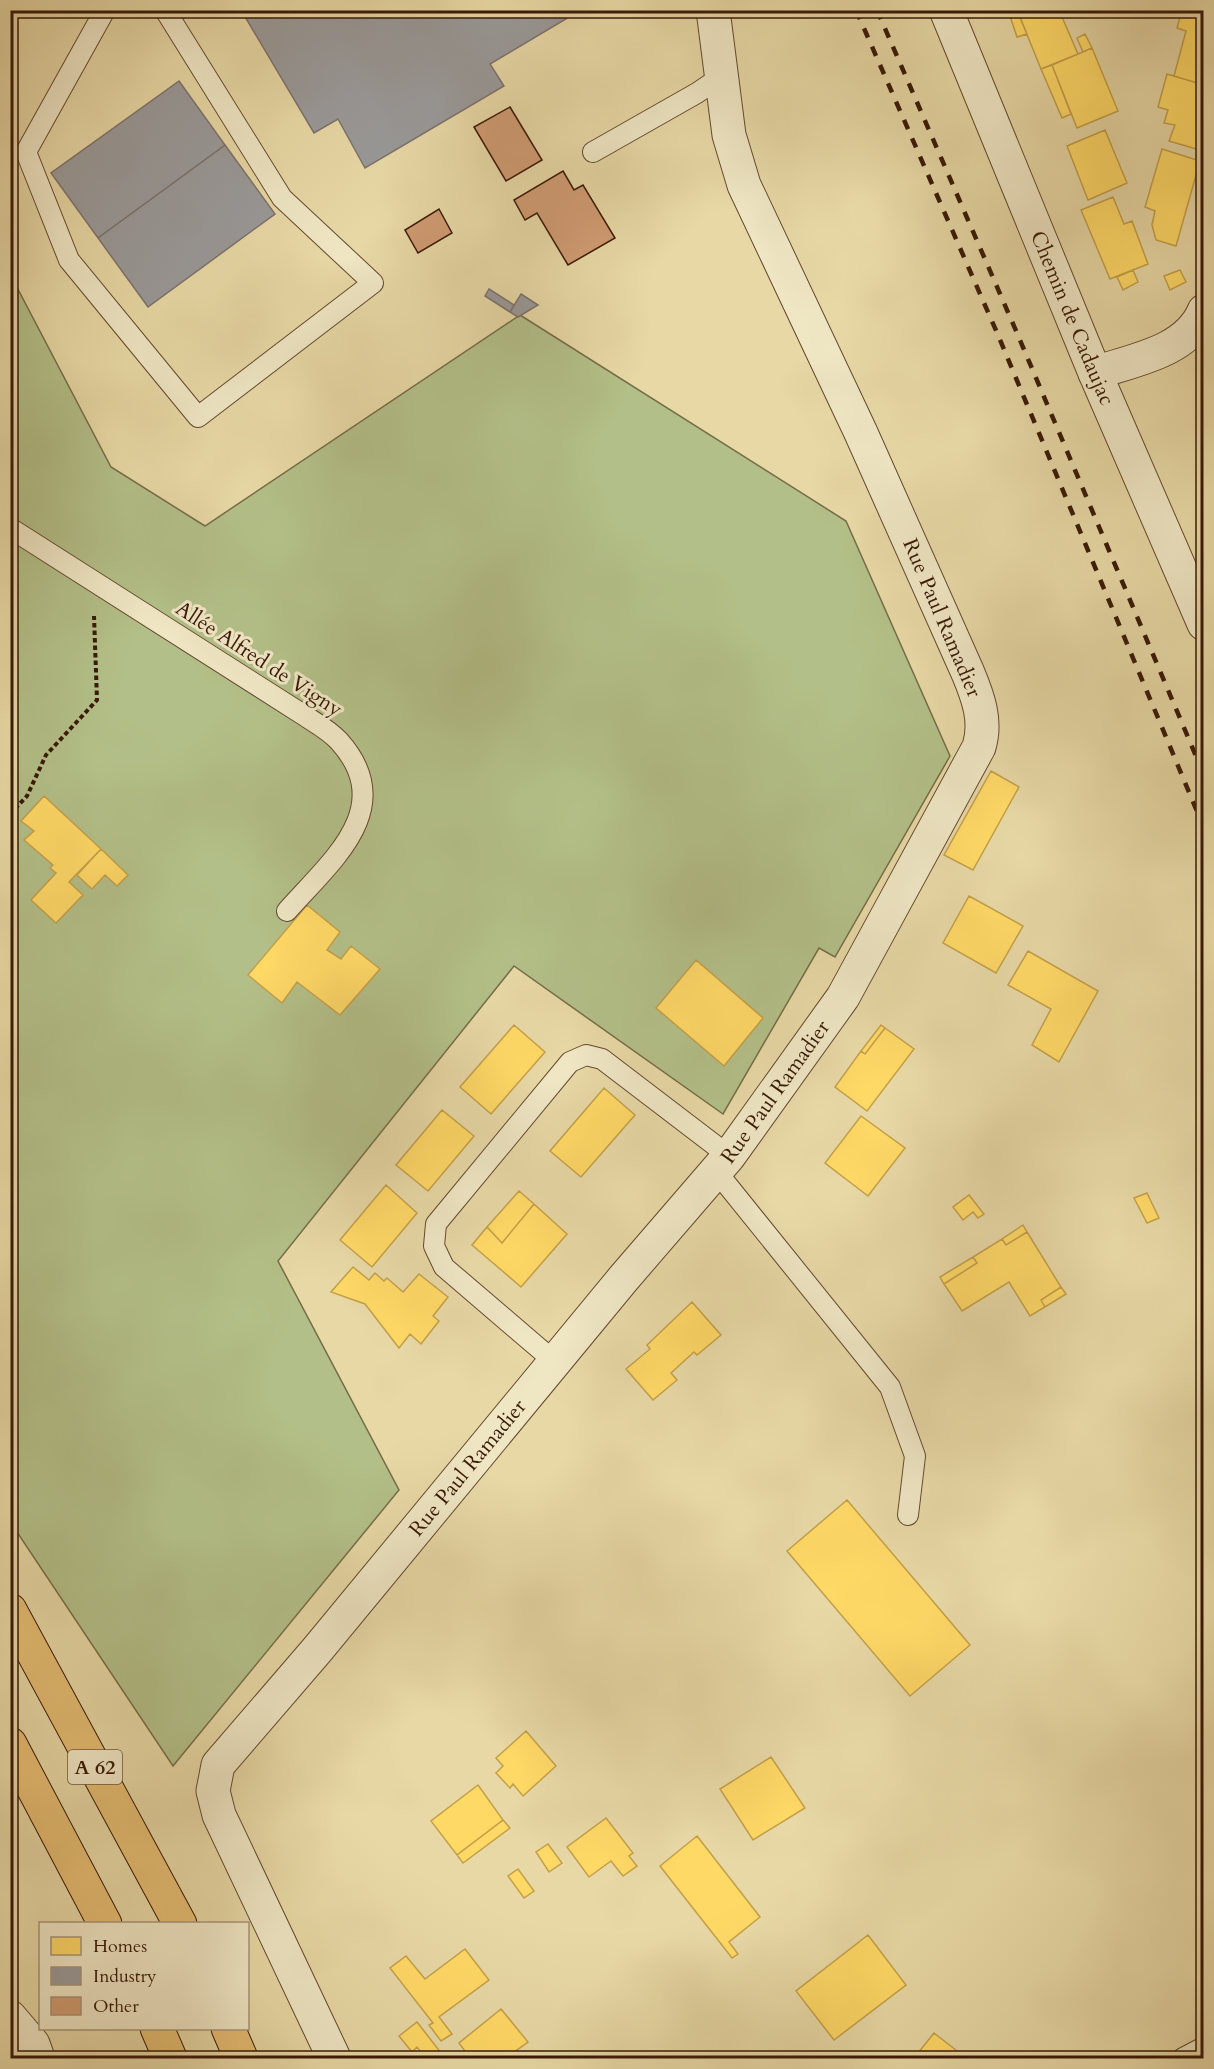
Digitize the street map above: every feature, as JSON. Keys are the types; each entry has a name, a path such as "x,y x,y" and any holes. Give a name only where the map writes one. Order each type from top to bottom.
{"highway":[{"name":"A 62","path":"10,1610 179,1922"},
{"path":"10,1744 104,1922"},
{"path":"158,2030 170,2058"},
{"path":"229,2030 241,2058"}],"street":[{"name":"Rue Paul Ramadier","path":"334,2058 219,1815 213,1791 218,1765 317,1650 722,1163 843,998 979,747 983,731 980,708 968,673 861,433 744,185 729,135 713,10"},
{"name":"Chemin de Cadaujac","path":"946,10 1095,373 1203,624"},
{"path":"1095,373 1169,348 1187,335 1203,310"},
{"path":"10,2017 33,2044 38,2058"}],"lane":[{"path":"105,10 26,152 69,260 198,417 372,284 282,198 165,10"},
{"path":"593,152 697,93 722,76"},
{"name":"Allée Alfred de Vigny","path":"10,528 302,714 337,739 354,760 363,794 360,820 350,840 287,911"},
{"path":"555,1362 444,1267 434,1246 436,1224 570,1062 586,1055 602,1059 722,1163 890,1387 915,1456 908,1515"},
{"path":"1183,2058 1203,2047"}],"path":[{"path":"10,814 27,796 46,755 97,700 93,582"}],"green space":[{"path":"10,274 111,467 205,526 520,315 846,521 950,756 835,957 819,948 723,1114 514,966 278,1261 399,1490 173,1766 11,1523"}],"building: Homes":[{"path":"1008,10 1017,10 1027,34 1017,37"},
{"path":"1017,10 1059,10 1078,54 1041,69"},
{"path":"1182,10 1204,13 1204,85 1174,76 1186,31 1177,28"},
{"path":"1085,34 1092,48 1083,52 1077,38"},
{"path":"1092,48 1118,111 1077,128 1052,65"},
{"path":"1052,65 1071,114 1062,118 1041,69"},
{"path":"1167,74 1204,85 1203,151 1169,141 1175,125 1164,123 1168,110 1158,107"},
{"path":"1105,130 1127,183 1088,200 1067,146"},
{"path":"1162,149 1200,161 1176,246 1156,240 1152,225 1155,211 1145,207"},
{"path":"1113,197 1124,224 1132,221 1148,264 1110,279 1081,210"},
{"path":"1133,270 1138,282 1123,290 1117,277"},
{"path":"1180,270 1186,282 1170,290 1164,276"},
{"path":"991,771 1019,787 973,870 944,855"},
{"path":"44,796 101,849 69,882 83,895 56,923 31,900 56,873 50,868 53,865 24,840 34,831 21,821"},
{"path":"101,849 128,875 117,886 105,875 92,889 77,875"},
{"path":"969,896 1023,926 996,973 943,943"},
{"path":"307,905 340,932 327,950 341,959 351,946 380,969 340,1015 297,982 282,1003 248,975"},
{"path":"1028,951 1098,991 1059,1062 1032,1045 1051,1009 1008,985"},
{"path":"696,960 763,1018 724,1066 656,1008"},
{"path":"514,1025 545,1052 491,1114 460,1087"},
{"path":"881,1025 885,1028 865,1054 861,1051"},
{"path":"885,1028 914,1049 867,1111 835,1087 861,1051 865,1054"},
{"path":"604,1088 635,1115 581,1177 550,1151"},
{"path":"442,1110 474,1136 428,1191 396,1165"},
{"path":"861,1116 905,1148 868,1196 825,1163"},
{"path":"386,1185 417,1213 372,1267 340,1240"},
{"path":"519,1191 534,1204 502,1243 487,1227"},
{"path":"1147,1193 1159,1218 1147,1223 1134,1198"},
{"path":"969,1195 984,1214 978,1218 973,1212 963,1220 953,1207"},
{"path":"534,1204 567,1234 521,1287 472,1245 487,1227 502,1243"},
{"path":"1023,1225 1027,1232 1006,1245 1002,1239"},
{"path":"1027,1232 1061,1287 1041,1300 1045,1307 1030,1316 1009,1282 962,1311 944,1284 977,1263 973,1257 1002,1239 1006,1245"},
{"path":"973,1257 977,1263 944,1284 940,1277"},
{"path":"353,1267 369,1280 375,1273 384,1281 387,1278 403,1292 419,1274 448,1297 433,1316 439,1321 421,1344 410,1334 399,1348 365,1304 331,1292"},
{"path":"1061,1287 1066,1294 1045,1307 1041,1300"},
{"path":"692,1302 721,1335 697,1355 694,1352 671,1373 677,1380 653,1400 626,1369 650,1349 647,1345"},
{"path":"847,1500 970,1645 910,1696 787,1551"},
{"path":"526,1731 556,1766 523,1796 513,1784 510,1788 496,1773 503,1766 496,1758"},
{"path":"771,1757 805,1808 753,1840 720,1789"},
{"path":"478,1785 503,1820 457,1855 431,1821"},
{"path":"606,1818 633,1853 629,1856 637,1866 623,1876 611,1861 589,1877 567,1847"},
{"path":"503,1820 510,1828 463,1863 457,1855"},
{"path":"697,1836 760,1917 729,1942 738,1954 732,1958 660,1866"},
{"path":"548,1844 562,1863 549,1872 536,1852"},
{"path":"518,1869 534,1891 524,1898 508,1876"},
{"path":"868,1935 906,1985 834,2040 796,1991"},
{"path":"465,1949 489,1980 439,2017 452,2034 441,2041 429,2025 433,2023 390,1968 406,1956 425,1979"},
{"path":"501,2009 528,2042 506,2058 470,2058 459,2043"},
{"path":"417,2022 445,2058 426,2058 417,2047 412,2052 399,2036"},
{"path":"934,2033 966,2058 914,2058"}],"building: Industry":[{"path":"241,10 581,10 490,64 504,86 365,168 338,119 314,133"},
{"path":"179,81 225,145 98,238 51,173"},
{"path":"225,145 275,214 148,307 98,238"},
{"path":"489,289 514,305 510,312 485,296"},
{"path":"521,294 538,305 518,317 510,312"}],"building: Other":[{"path":"510,107 542,160 506,181 474,127"},
{"path":"563,171 574,190 583,185 615,238 568,265 537,213 525,220 514,200"},
{"path":"439,209 452,233 418,253 405,230"}],"railway":[{"path":"856,10 998,335 1204,828"},
{"path":"877,10 1204,775"}]}
